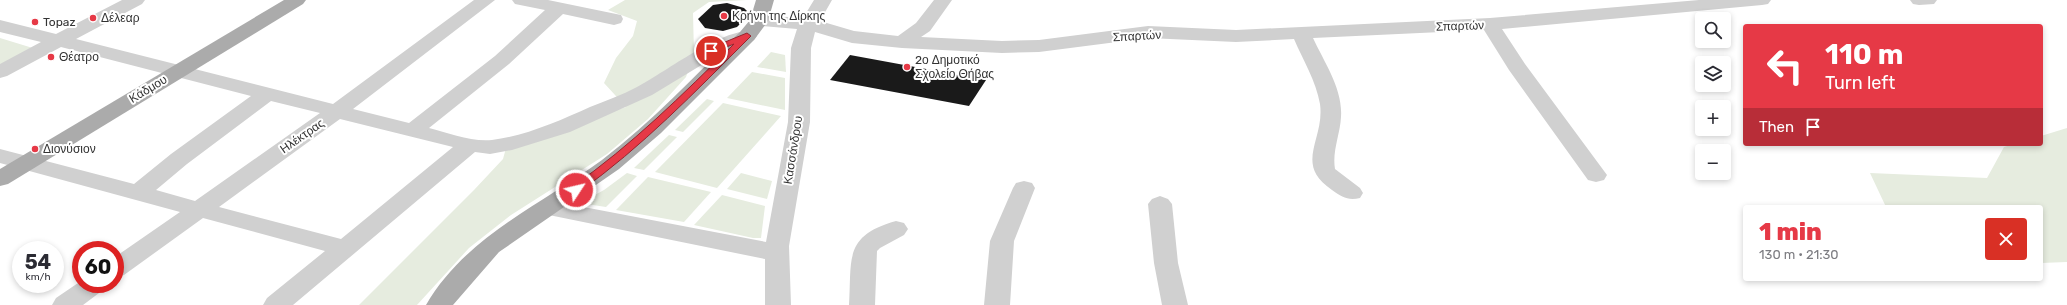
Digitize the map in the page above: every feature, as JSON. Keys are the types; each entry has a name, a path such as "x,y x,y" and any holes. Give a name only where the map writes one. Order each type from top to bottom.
{"main road":[{"name":"Κάδμου","path":"0,179 297,0"},
{"path":"439,305 462,276 490,246 611,164 653,128 753,28 765,0"}],"street":[{"path":"0,72 136,0"},
{"name":"Ηλέκτρας","path":"124,263 336,112 486,0"},
{"path":"521,0 614,19"},
{"name":"Κασσάνδρου","path":"778,305 777,253 799,122 801,48 810,24 824,0"},
{"path":"902,42 923,27 943,0"},
{"name":"Σπαρτών","path":"753,28 810,24 852,37 902,42 1002,47 1040,46 1148,32 1236,36 1301,34 1490,24 1762,0"},
{"path":"1919,0 1928,0"},
{"path":"412,131 502,60 559,8"},
{"path":"1490,24 1516,66 1596,175"},
{"path":"0,26 412,131 470,145 490,147 512,143 562,127 645,91 711,51 753,28"},
{"path":"1301,34 1318,68 1331,110 1330,127 1323,161 1325,170 1352,193"},
{"path":"138,193 179,159 267,94"},
{"path":"276,305 470,145"},
{"path":"0,156 200,208 344,248"},
{"path":"997,305 1002,241 1024,188"},
{"path":"1160,204 1166,263 1175,305"},
{"path":"547,208 777,253"},
{"path":"862,305 865,250 871,242 896,229"},
{"path":"65,305 82,293"}],"shaded area":[{"path":"625,0 747,0 709,2 693,13 694,54 686,77 648,119 607,154 511,215 469,248 417,305 359,305 474,190 503,159 506,148 626,107 604,83 616,58 633,36 637,21 608,10"},
{"path":"0,38 36,49 0,69"},
{"path":"771,52 785,55 786,72 757,67"},
{"path":"752,72 785,78 785,110 727,98"},
{"path":"707,99 714,101 683,132 675,130"},
{"path":"723,103 781,116 717,188 655,172"},
{"path":"2067,128 2067,262 2043,263 2043,205 1885,205 1870,173 1987,178 2004,147 2043,146 2043,135"},
{"path":"669,135 677,137 644,170 634,168"},
{"path":"627,173 637,176 606,207 580,203 604,190"},
{"path":"741,173 772,181 767,199 727,189"},
{"path":"648,177 711,192 684,222 616,210"},
{"path":"722,195 765,206 761,238 753,238 694,225"}],"building":[{"name":"Κρήνη της Δίρκης","path":"727,3 744,8 750,14 737,27 723,31 705,28 698,19 713,5"},
{"path":"850,55 986,80 969,106 830,80"}],"place":[{"name":"Κρήνη της Δίρκης","path":"724,16"},
{"name":"Δέλεαρ","path":"93,18"},
{"name":"Topaz","path":"35,22"},
{"name":"Θέατρο","path":"51,57"},
{"name":"2ο Δημοτικό Σχολείο Θήβας","path":"907,67"},
{"name":"Διονύσιον","path":"35,149"}],"route":[{"path":"576,190 611,164 653,128 747,36 711,51"}]}
